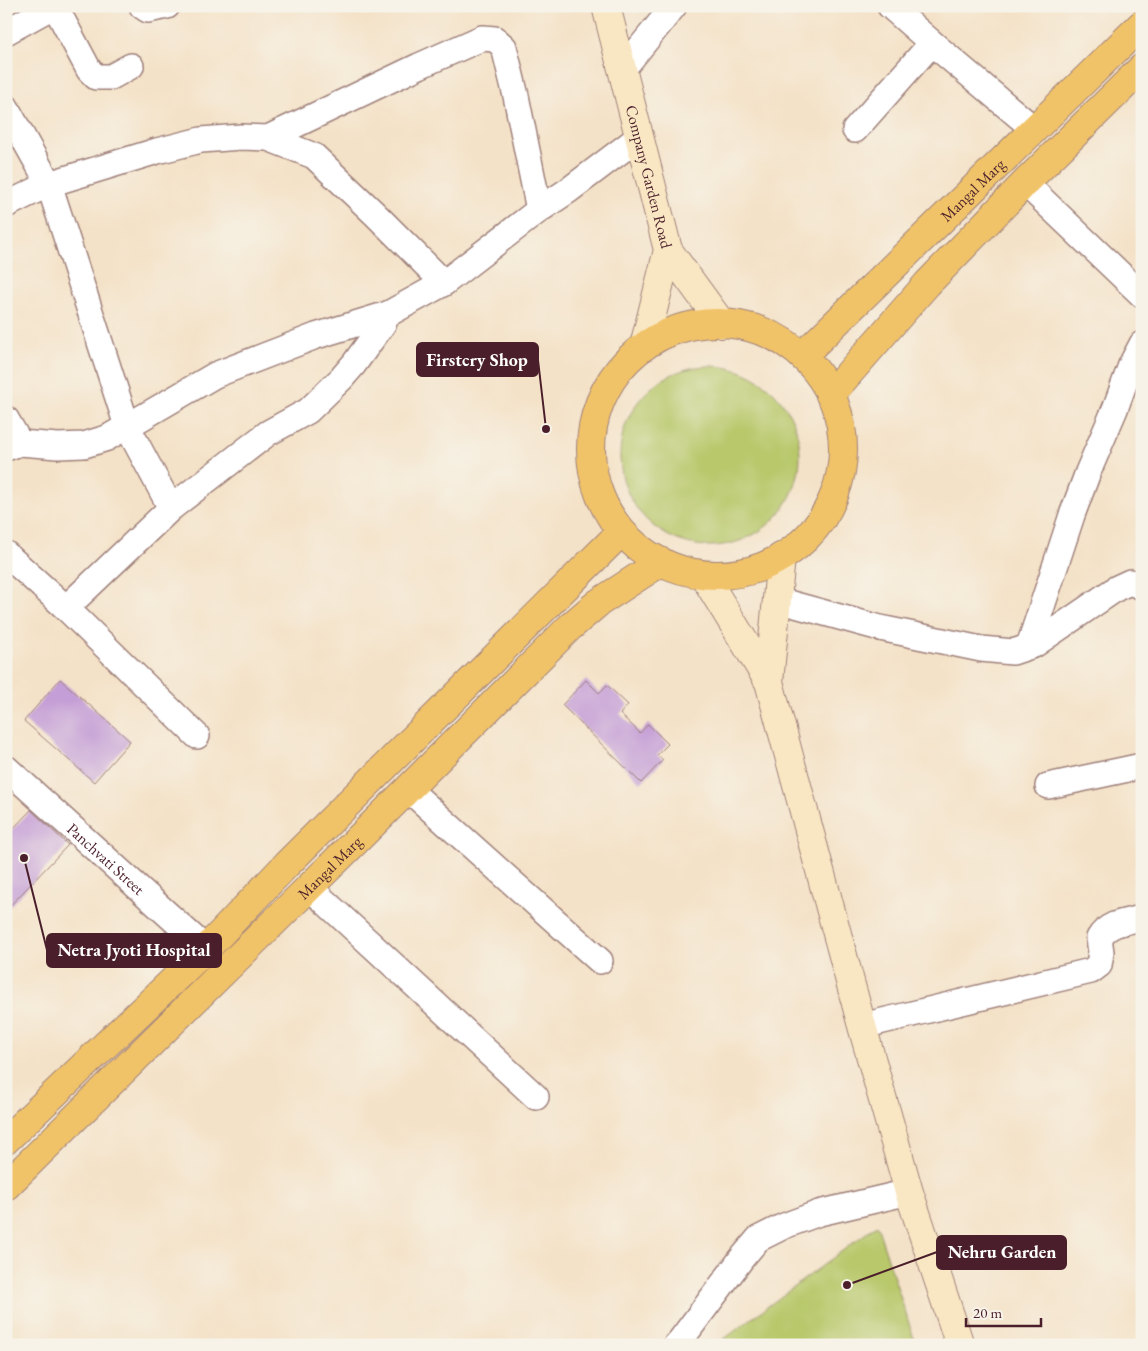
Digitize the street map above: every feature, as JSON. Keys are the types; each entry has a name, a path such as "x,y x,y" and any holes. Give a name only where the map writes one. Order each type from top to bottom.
{"main road":[{"name":"Mangal Marg","path":"802,356 1142,24"},
{"name":"Mangal Marg","path":"830,395 927,284 1025,183 1142,68"},
{"path":"715,323 722,324 746,326 776,338 802,356 823,380 837,409 844,440 842,472 833,502 816,529 794,551 766,565 736,575 704,576 673,568 661,562 645,553 621,532 604,506 593,476 590,444 595,412 608,383 628,358 654,339 683,327 715,323"},
{"name":"Mangal Marg","path":"6,1140 206,950 287,864 621,532"},
{"name":"Mangal Marg","path":"6,1186 570,627 598,604 661,562"},
{"path":"6,1112 12,1109 46,1103"}],"street":[{"path":"6,32 54,6 89,70 96,77 111,77 131,66"},
{"path":"142,6 148,10 167,6"},
{"name":"Company Garden Road","path":"606,6 668,250 644,346"},
{"path":"622,70 674,6"},
{"path":"890,6 1034,129"},
{"path":"268,138 482,38 495,39 504,47 539,210"},
{"path":"855,130 932,43"},
{"path":"6,107 49,184 126,426 171,508"},
{"path":"6,204 49,184 201,140 241,137 268,138 314,156 444,283"},
{"path":"6,419 13,446 84,445 107,438 215,375 316,336 388,314 444,283 639,137"},
{"path":"1025,183 1142,295"},
{"path":"668,250 722,324"},
{"path":"66,608 171,508 268,433 308,411 341,380 383,324 388,314"},
{"path":"1029,646 1088,472 1116,409 1131,365 1142,344"},
{"path":"6,554 66,608 197,736"},
{"path":"769,682 781,557"},
{"path":"704,576 769,682 862,1026 910,1192 960,1345"},
{"path":"777,600 880,628 981,649 1013,652 1034,645 1118,588 1138,579"},
{"path":"1048,786 1142,766"},
{"name":"Panchvati Street","path":"6,768 206,950"},
{"path":"408,789 600,961"},
{"path":"309,887 536,1097"},
{"path":"862,1026 1091,971 1099,965 1101,952 1099,938 1104,931 1111,926 1142,918"},
{"path":"676,1345 758,1239 784,1226 819,1213 910,1192"}],"green space":[{"path":"701,366 719,366 753,376 774,392 790,413 798,438 800,456 798,474 790,499 774,520 753,536 745,539 719,546 701,546 667,536 640,513 630,499 624,482 620,465 620,447 630,413 653,386 667,376 684,370"},
{"path":"877,1225 916,1345 716,1345"}],"building":[{"path":"60,679 130,741 94,782 24,721"},
{"path":"586,680 599,693 607,685 628,705 620,714 640,733 648,724 668,744 657,755 663,760 641,783 562,705"},
{"path":"31,810 68,845 6,910 6,836"}],"place":[{"name":"Firstcry Shop","path":"546,429"},
{"name":"Netra Jyoti Hospital","path":"24,858"},
{"name":"Nehru Garden","path":"847,1285"}]}
